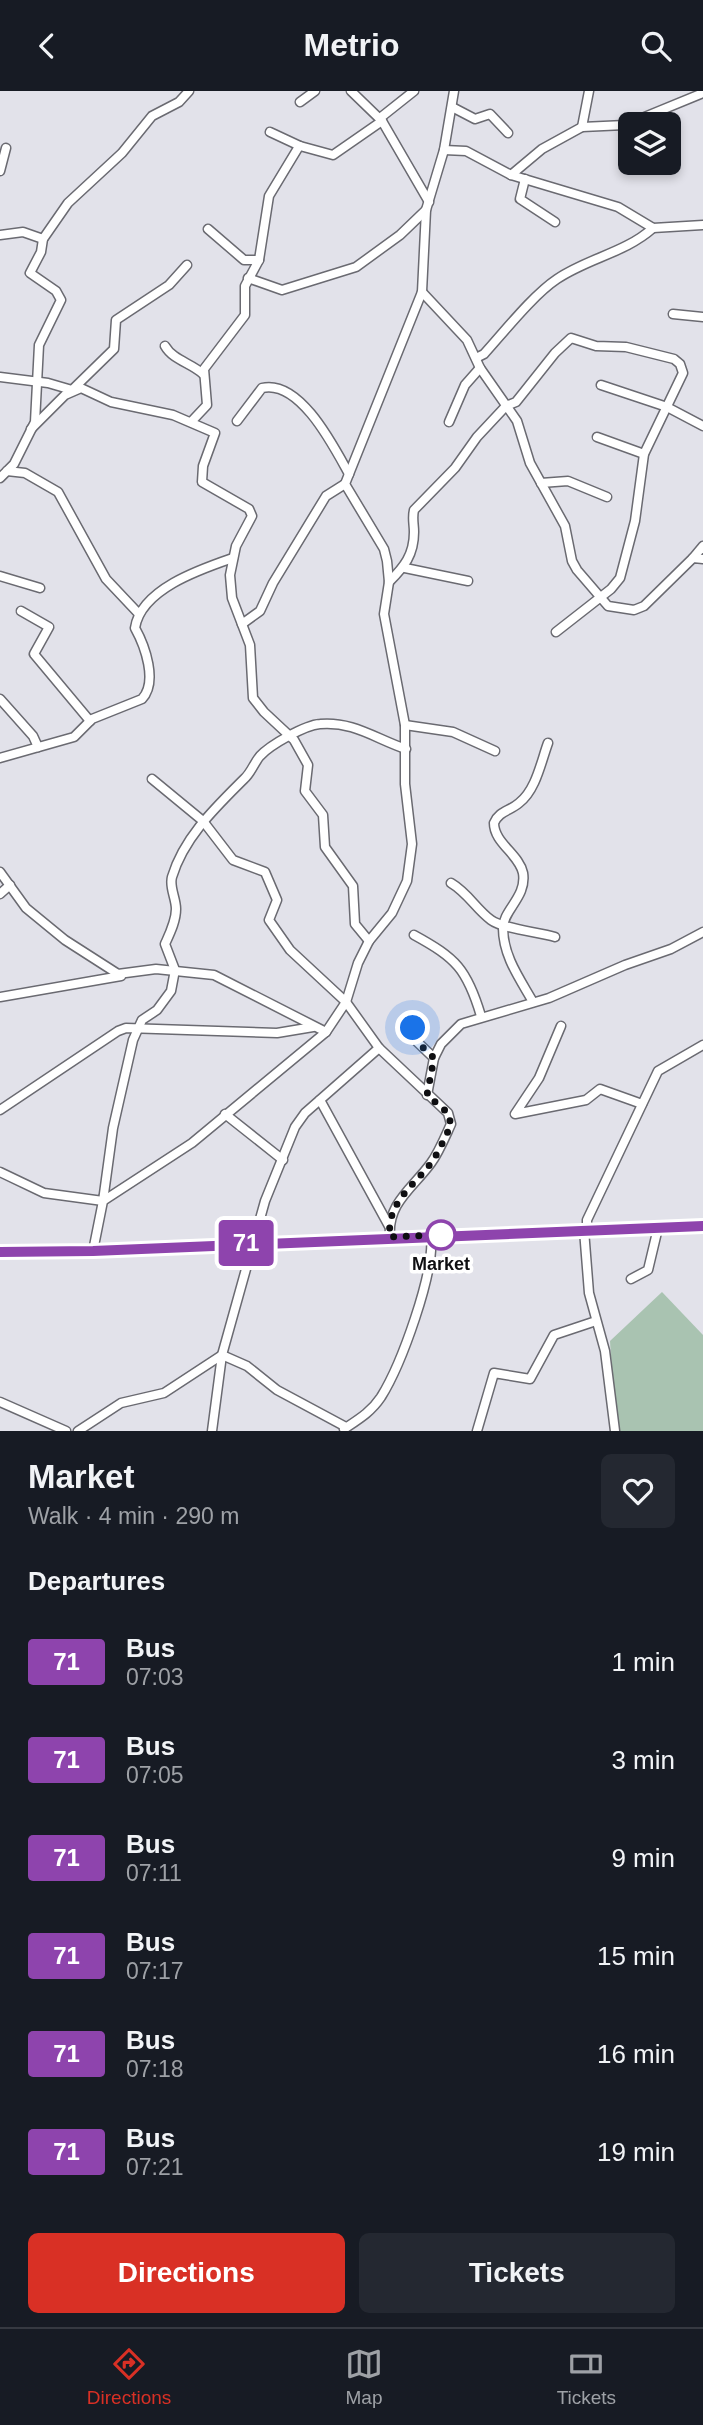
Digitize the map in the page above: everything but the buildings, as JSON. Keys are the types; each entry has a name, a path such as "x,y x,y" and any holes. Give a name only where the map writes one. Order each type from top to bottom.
{"street":[{"path":"0,478 14,464 35,422 38,345 61,300 56,291 30,273 43,239 68,203 121,153 145,123 152,116 179,102 189,91"},
{"path":"300,102 315,91"},
{"path":"351,91 381,120 428,206"},
{"path":"270,132 300,146 333,155 381,120 414,91"},
{"path":"242,624 260,611 326,496 345,484 422,292 428,206 444,150 454,91"},
{"path":"582,127 589,91"},
{"path":"511,174 542,149 582,127 625,125 703,93"},
{"path":"452,107 475,120 490,114 508,133"},
{"path":"191,422 207,405 203,374 206,364 245,315 244,286 259,260 269,196 300,146"},
{"path":"0,171 6,148"},
{"path":"444,150 466,151 511,174 618,208 653,228 703,225"},
{"path":"525,179 520,199 555,222"},
{"path":"248,278 282,290 356,267 400,235 428,206"},
{"path":"476,358 484,354 556,279 601,255 637,243 653,228"},
{"path":"208,229 244,260 259,260"},
{"path":"0,235 23,232 43,239"},
{"path":"31,429 114,349 116,320 169,285 187,265"},
{"path":"422,292 467,340 480,368 517,421 530,463 565,526 572,561 600,599 608,606 619,608 634,610 644,606 698,559 703,546"},
{"path":"673,314 703,317"},
{"path":"389,582 405,568 414,540 414,510 455,468 477,437 506,406 516,402 555,353 574,337 596,345 659,354 680,364 683,373 645,454 635,521 624,567 611,589 556,632"},
{"path":"165,346 173,357 190,364 203,374"},
{"path":"449,422 465,385 480,368"},
{"path":"0,377 35,381 72,390 81,388 111,402 191,422 215,433 203,466 202,481 252,513 233,558 230,575 232,598 250,645 253,698 264,712 292,737 307,765 305,791 323,815 325,847 353,886 355,924 369,941"},
{"path":"601,385 667,407 703,426"},
{"path":"237,421 262,388 270,386 286,392 295,397 322,429 349,474"},
{"path":"597,437 645,454"},
{"path":"7,471 15,470 34,476 58,492 106,579 139,614"},
{"path":"541,483 568,481 607,497"},
{"path":"0,1173 44,1193 103,1201 192,1143 327,1032 346,1002 358,963 369,941 401,897 412,858 405,784 405,725 384,614 389,582 383,548 345,484"},
{"path":"0,758 74,737 90,721 142,699 149,691 148,664 142,640 135,628 139,614 178,579 233,558"},
{"path":"405,568 468,581"},
{"path":"0,576 40,588"},
{"path":"21,611 49,627 34,654 90,721"},
{"path":"0,699 33,736 38,747"},
{"path":"405,725 453,731 495,751"},
{"path":"93,1251 113,1128 138,1027 169,995 175,970 165,944 175,919 170,881 176,865 204,821 233,786 245,778 261,755 292,737 302,727 356,727 406,749"},
{"path":"533,1002 511,964 503,926 524,885 523,877 517,859 496,834 494,824 503,812 520,803 525,796 539,771 548,743"},
{"path":"152,779 204,821 233,860 265,872 277,900 269,920 276,933 324,980 332,992 346,1002 379,1048 448,1113 451,1125 433,1161 402,1195 389,1231"},
{"path":"0,872 26,908 65,940 108,969 118,974 132,974"},
{"path":"450,883 469,895 491,920 503,926 530,929 555,937"},
{"path":"0,894 10,885"},
{"path":"427,1095 434,1058 452,1031 481,1016 533,1002 671,949 703,932"},
{"path":"414,935 457,962 469,978 481,1016"},
{"path":"0,997 156,969 175,970 225,979 327,1032"},
{"path":"339,1014 358,1022"},
{"path":"419,1020 411,1036 434,1058"},
{"path":"561,1026 539,1078 515,1114 586,1100 600,1089 642,1104"},
{"path":"0,1110 118,1031 138,1027 277,1033 301,1032 313,1027"},
{"path":"615,1431 605,1351 589,1293 587,1220 658,1071 703,1045"},
{"path":"212,1431 222,1355 265,1202 295,1127 320,1100 379,1048"},
{"path":"320,1100 389,1231"},
{"path":"225,1114 283,1160"},
{"path":"0,1252 93,1251 253,1243 389,1231 430,1236 703,1226"},
{"path":"631,1279 650,1267 658,1228"},
{"path":"222,1355 247,1366 277,1390 344,1429 363,1417 382,1395 410,1334 431,1252 430,1236"},
{"path":"477,1431 494,1373 530,1378 554,1335 596,1321"},
{"path":"78,1431 121,1403 164,1393 222,1355"},
{"path":"0,1402 66,1431"}],"green space":[{"path":"662,1292 703,1335 703,1431 616,1431 610,1341"}],"bus line":[{"name":"71","path":"0,1252 93,1251 703,1226"}],"place":[{"name":"Market","path":"441,1235"}],"route":[{"path":"413,1028 411,1036 434,1058 427,1095 448,1113 451,1125 433,1161 402,1195 389,1226 390,1237 441,1235"}]}
